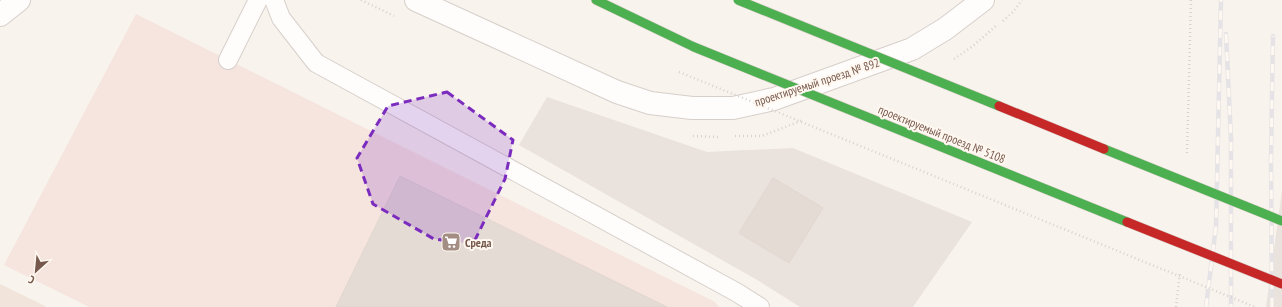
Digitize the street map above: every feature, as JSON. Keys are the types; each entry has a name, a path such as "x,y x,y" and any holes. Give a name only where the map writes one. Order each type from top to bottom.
{"main road":[{"name":"проектируемый проезд № 5108","path":"596,0 694,47 1282,284"},
{"path":"738,0 1282,220"}],"street":[{"path":"0,15 19,0"},
{"name":"проектируемый проезд № 892","path":"416,0 617,92 650,103 692,108 733,108 774,99 912,49 944,29 983,0"}],"lane":[{"path":"228,60 258,0"},
{"path":"274,0 281,18 316,63 736,292 760,307"}],"path":[{"path":"679,72 1255,307"}],"highlighted area":[{"path":"447,92 513,140 505,179 473,244 434,239 373,204 357,158 388,106"}],"shaded area":[{"path":"136,14 715,302 719,307 89,307 4,265"},
{"path":"547,97 707,152 793,148 972,222 913,307 800,307 759,281 519,145"},
{"path":"1282,191 1282,307 1266,307"},
{"path":"0,284 47,307 0,307"}],"building":[{"name":"Среда","path":"400,176 667,307 336,307"},
{"path":"773,178 823,208 789,263 739,233"}],"railway":[{"path":"1206,307 1216,226 1221,0"},
{"path":"1226,34 1231,139 1231,307"},
{"path":"1272,307 1271,159 1273,36"}],"traffic: fast":[{"path":"596,0 694,47"},
{"path":"738,0 999,106"},
{"path":"694,47 1127,222"},
{"path":"1104,149 1282,221"}],"traffic: jam":[{"path":"999,106 1104,149"},
{"path":"1127,222 1282,284"}],"place":[{"name":"Среда","path":"451,242"}]}
